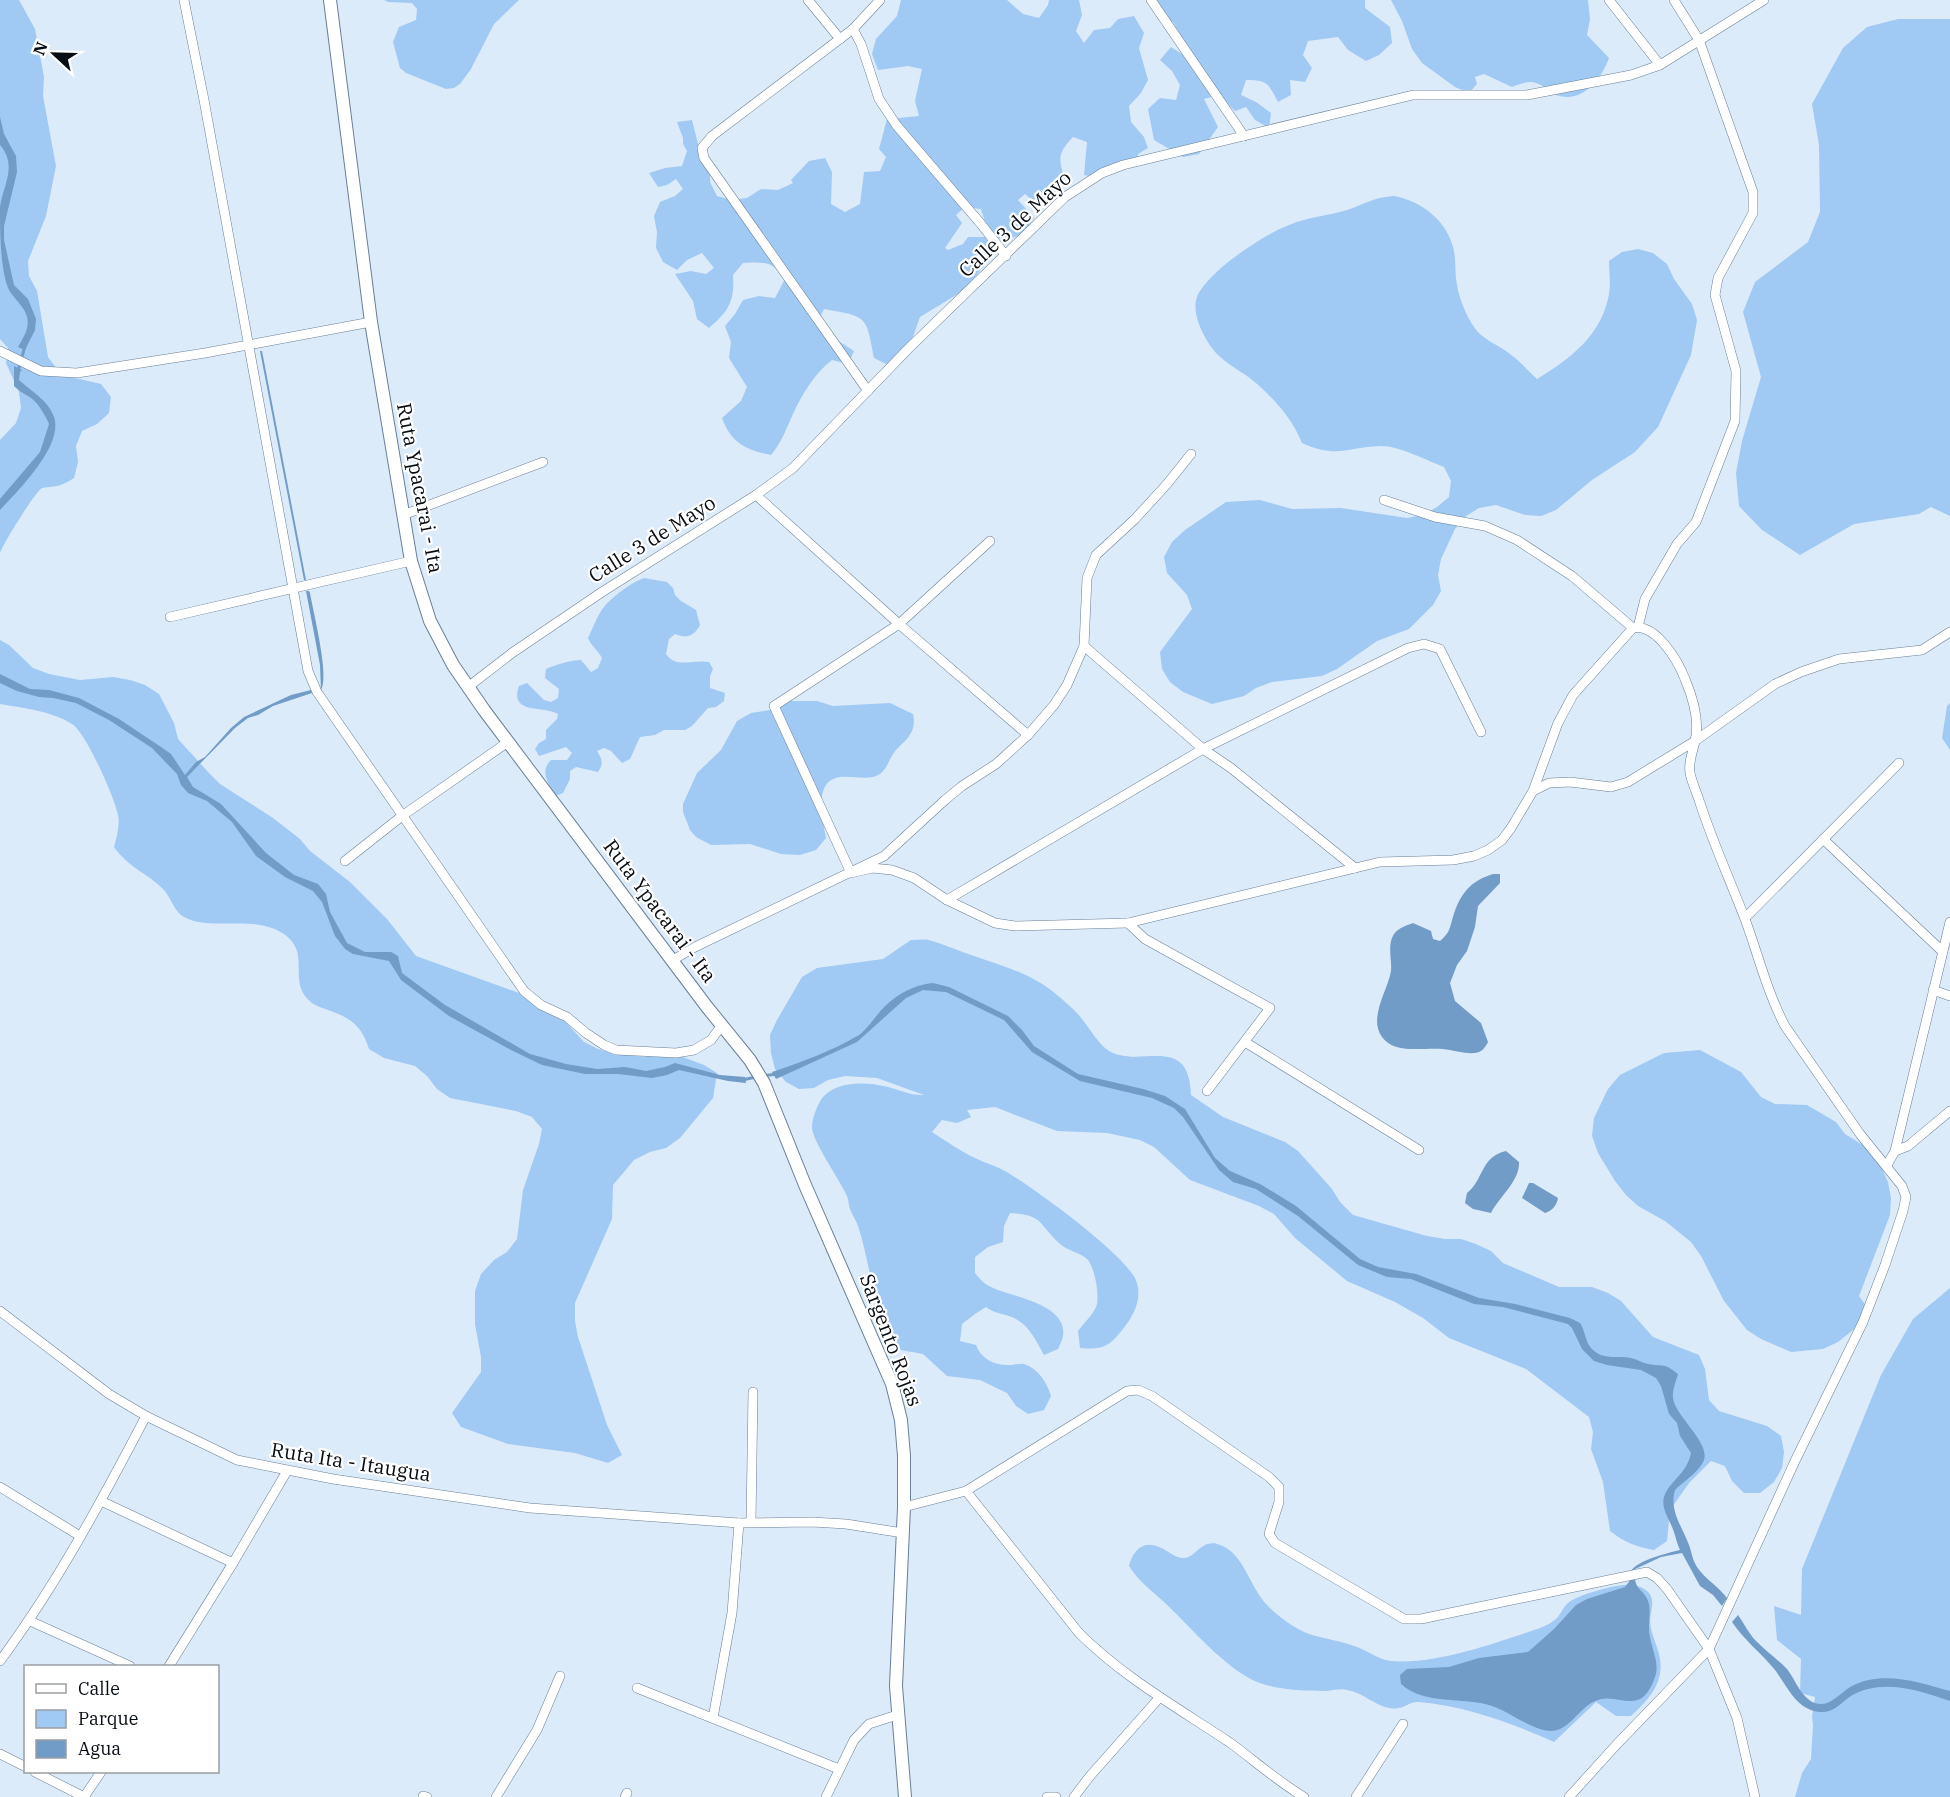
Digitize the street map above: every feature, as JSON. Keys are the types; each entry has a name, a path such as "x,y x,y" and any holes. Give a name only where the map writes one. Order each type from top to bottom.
{"street":[{"path":"183,0 204,100 308,671 315,690 524,991 541,1005 567,1017 586,1034 604,1046 616,1050 676,1053 694,1050 711,1040 722,1025"},
{"name":"Ruta Ypacarai - Ita","path":"330,0 371,322 411,561 430,621 453,665 508,742 750,1060"},
{"path":"808,0 840,39"},
{"path":"868,391 704,158 702,148 712,136 853,29 880,0"},
{"path":"1151,0 1244,136"},
{"path":"1609,0 1660,65"},
{"path":"851,873 872,868 892,870 914,878 947,900 995,923 1015,926 1128,923 1380,862 1453,860 1474,856 1502,840 1533,791 1558,723 1573,695 1636,628 1645,599 1677,544 1696,522 1732,433 1737,409 1736,371 1715,295 1718,278 1753,213 1753,192 1699,40 1674,0"},
{"name":"Calle 3 de Mayo","path":"468,687 512,653 620,580 756,495 793,468 909,348 1065,197 1102,172 1413,95 1527,95 1632,75 1660,65 1764,0"},
{"path":"853,29 861,44 879,99 897,126 1006,256"},
{"path":"0,351 40,371 77,373 249,345 371,322"},
{"path":"673,960 695,946 851,873 891,850 945,800 996,764 1028,735 1067,686 1083,646 1087,578 1096,555 1135,519 1191,454"},
{"path":"403,515 543,462"},
{"path":"756,495 1028,735"},
{"path":"1383,500 1435,517 1485,526 1517,540 1572,576 1636,628 1649,630 1655,634 1684,675 1689,690 1697,723 1689,762 1690,773 1710,833 1745,918 1776,1008 1785,1026 1860,1134 1902,1186 1906,1197 1886,1265 1863,1322 1795,1461 1709,1649 1569,1797"},
{"path":"851,873 774,706 900,624 990,541"},
{"path":"170,617 411,561"},
{"path":"1533,791 1549,783 1570,782 1611,787 1628,782 1695,741 1775,684 1839,659 1922,650 1950,632"},
{"path":"947,900 1203,749 1408,648 1424,644 1440,649 1481,732"},
{"path":"1083,646 1203,749 1231,768 1355,868"},
{"path":"345,861 402,816 508,742"},
{"path":"1745,918 1899,763"},
{"path":"1823,839 1942,951"},
{"path":"1887,1165 1895,1151 1950,922"},
{"path":"1128,923 1146,939 1270,1008 1207,1091"},
{"path":"1933,990 1950,996"},
{"path":"1245,1042 1419,1150"},
{"name":"Sargento Rojas","path":"750,1060 764,1083 805,1185 892,1384 901,1420 904,1507 896,1686 905,1797"},
{"path":"1895,1151 1908,1146 1950,1111"},
{"name":"Ruta Ita - Itaugua","path":"0,1311 109,1394 146,1416 237,1460 286,1472 530,1508 739,1523 751,1521 846,1524 903,1533"},
{"path":"904,1507 966,1491 1127,1391 1138,1390 1152,1396 1269,1477 1279,1487 1279,1502 1269,1534 1275,1543 1404,1618 1421,1619 1647,1572 1657,1578 1709,1649 1737,1718 1755,1797"},
{"path":"751,1521 753,1392"},
{"path":"0,1661 30,1621 101,1501 146,1416"},
{"path":"170,1665 286,1472"},
{"path":"0,1487 80,1536"},
{"path":"966,1491 1079,1633 1100,1654 1248,1755 1290,1789 1304,1797"},
{"path":"101,1501 233,1563"},
{"path":"713,1718 732,1613 739,1523"},
{"path":"30,1621 128,1665"},
{"path":"496,1797 537,1730 560,1676"},
{"path":"637,1688 839,1768"},
{"path":"1074,1797 1160,1697"},
{"path":"826,1797 854,1740 869,1724 897,1715"},
{"path":"1356,1797 1403,1724"},
{"path":"0,1754 24,1766"},
{"path":"37,1773 84,1797 100,1773"},
{"path":"1047,1797 1056,1797"}],"green space":[{"path":"0,0 19,0 35,29 44,77 43,96 56,166 46,216 28,261 29,276 37,291 48,357 57,369 71,377 101,384 111,397 109,413 97,424 82,431 76,446 78,462 74,478 66,483 42,488 38,492 0,553 0,440 16,423 21,408 19,392 6,363 8,348 0,339"},
{"path":"384,0 519,0 494,24 471,69 460,84 446,89 406,73 400,68 393,42 399,27 416,20 417,9 412,3"},
{"path":"901,0 1007,0 1023,14 1039,18 1049,0 1079,0 1082,15 1076,31 1084,43 1094,30 1110,28 1118,19 1134,16 1144,33 1139,48 1148,80 1141,93 1129,106 1131,122 1144,137 1148,148 1138,154 1138,159 1100,178 1084,175 1087,142 1073,137 1062,151 1060,160 1065,178 1058,192 1048,204 1033,201 1025,194 1018,200 1034,218 1019,236 994,238 986,225 981,209 965,207 956,215 962,223 945,248 948,250 963,244 968,237 985,237 993,253 961,292 920,317 909,348 888,365 874,358 869,333 862,320 857,316 824,309 817,323 825,337 840,342 854,351 848,364 832,360 815,378 800,399 781,440 771,455 754,451 740,444 730,434 722,418 741,401 747,387 729,358 731,342 725,326 743,300 759,296 775,298 785,279 781,273 767,264 743,263 733,275 731,299 721,317 709,328 697,319 693,301 675,274 691,271 706,274 714,268 702,253 687,260 677,270 663,262 656,248 657,232 654,216 660,202 675,196 683,189 676,179 667,185 658,187 649,173 682,166 687,151 677,122 692,120 700,152 710,165 710,182 717,196 732,200 747,198 761,189 778,190 793,183 791,180 809,161 825,158 832,172 831,204 845,212 860,204 864,172 880,171 886,157 879,149 887,119 919,116 915,101 922,69 908,66 878,70 872,54 876,39 897,16"},
{"path":"1153,0 1365,0 1365,8 1390,27 1392,43 1379,55 1366,61 1348,50 1338,37 1308,41 1303,55 1312,68 1305,82 1290,80 1291,95 1278,102 1266,84 1246,80 1241,95 1271,113 1269,128 1255,120 1246,107 1235,111 1219,95 1204,99 1218,127 1199,154 1183,157 1154,140 1148,109 1160,98 1176,100 1180,85 1172,71 1160,60 1171,47 1196,63 1173,22 1158,15"},
{"path":"1391,0 1588,0 1590,19 1587,35 1609,58 1596,82 1574,96 1565,97 1554,94 1540,84 1532,82 1512,87 1484,74 1475,77 1477,84 1469,93 1455,87 1422,63 1412,49 1402,21"},
{"path":"1898,19 1950,19 1950,516 1931,507 1919,514 1854,524 1800,555 1762,530 1739,506 1736,473 1742,441 1761,377 1743,312 1755,282 1808,242 1820,212 1819,145 1812,104 1843,48 1867,27"},
{"path":"1394,196 1423,207 1445,228 1453,247 1458,291 1471,322 1481,335 1514,357 1537,379 1572,354 1592,334 1605,309 1609,294 1609,261 1622,252 1638,249 1653,253 1667,264 1674,279 1692,304 1697,320 1691,355 1658,427 1635,452 1592,480 1556,510 1541,516 1525,515 1496,505 1479,508 1466,516 1455,529 1441,559 1438,575 1441,591 1433,605 1409,629 1377,641 1337,669 1322,676 1272,682 1244,696 1212,704 1183,692 1170,682 1162,669 1160,652 1192,609 1187,595 1167,573 1164,557 1172,542 1185,530 1226,502 1260,500 1292,509 1341,508 1407,518 1423,515 1449,497 1451,481 1444,467 1396,448 1381,446 1334,451 1314,448 1302,443 1293,425 1267,393 1216,353 1205,337 1197,317 1197,297 1212,276 1237,255 1265,237 1296,222"},
{"path":"644,578 667,582 681,601 696,610 700,625 698,629 687,636 675,634 669,639 666,654 670,659 680,662 709,662 713,669 710,676 710,688 725,693 724,701 716,707 708,708 692,726 685,730 664,730 655,735 640,737 630,759 622,763 611,751 604,748 597,751 602,761 598,772 576,767 570,771 570,779 563,793 555,796 546,778 547,764 551,760 567,760 572,753 566,747 539,756 535,749 546,739 546,730 557,719 558,714 523,705 517,695 519,686 527,683 544,700 551,702 558,698 559,689 545,678 546,669 581,660 591,672 598,668 602,658 588,638 597,618 617,594"},
{"path":"0,640 9,645 33,668 49,674 80,680 113,677 130,680 145,685 159,694 174,723 178,739 209,773 220,784 273,818 350,882 387,919 416,956 536,999 552,1007 584,1042 598,1049 645,1057 659,1051 675,1054 704,1065 717,1073 713,1098 680,1138 666,1148 650,1152 634,1160 613,1185 612,1219 575,1303 578,1337 607,1425 622,1455 608,1463 575,1453 508,1444 461,1427 452,1413 481,1372 481,1357 475,1324 475,1291 481,1274 494,1260 507,1252 517,1239 523,1190 542,1129 532,1117 516,1111 450,1098 437,1089 415,1066 384,1058 369,1049 363,1034 354,1024 343,1016 314,1004 304,995 300,986 297,951 284,934 264,926 198,922 181,915 163,889 126,860 114,847 119,823 116,806 99,766 78,729 56,716 0,704"},
{"path":"790,701 817,701 833,706 890,703 913,714 914,726 910,735 878,775 869,778 840,777 831,780 826,786 821,803 826,838 816,850 800,855 781,854 750,844 711,845 696,837 690,830 683,812 683,804 697,773 721,750 737,721 751,713 776,709"},
{"path":"1950,703 1950,750 1942,738 1947,706"},
{"path":"911,940 935,942 1037,981 1073,1009 1105,1048 1117,1054 1131,1057 1158,1056 1171,1058 1181,1063 1188,1075 1191,1095 1223,1117 1285,1142 1298,1151 1353,1215 1427,1236 1461,1239 1491,1251 1503,1263 1559,1287 1592,1287 1621,1301 1653,1337 1699,1355 1705,1369 1709,1400 1719,1411 1767,1426 1781,1436 1784,1452 1782,1468 1774,1482 1760,1493 1744,1493 1732,1481 1725,1466 1711,1461 1689,1483 1670,1510 1667,1541 1654,1550 1625,1541 1610,1531 1603,1482 1591,1449 1593,1432 1589,1417 1526,1369 1449,1338 1423,1318 1395,1302 1347,1281 1295,1238 1274,1214 1190,1180 1154,1147 1140,1140 1107,1133 1057,1131 995,1107 967,1110 971,1117 957,1123 942,1120 932,1132 964,1152 1018,1179 1057,1206 1118,1257 1137,1283 1136,1308 1123,1329 1109,1343 1100,1348 1080,1348 1078,1331 1097,1304 1096,1281 1090,1263 1084,1257 1062,1246 1039,1221 1029,1216 1010,1213 1004,1226 1003,1242 988,1247 975,1257 975,1273 989,1286 1035,1303 1056,1316 1062,1325 1061,1342 1058,1349 1044,1355 1021,1322 986,1307 962,1324 960,1341 976,1345 985,1358 994,1363 1024,1364 1034,1369 1045,1381 1051,1396 1044,1410 1028,1414 1016,1406 1007,1393 980,1380 947,1376 923,1354 901,1350 891,1336 878,1306 863,1242 849,1207 848,1198 816,1141 812,1123 823,1097 829,1091 845,1085 872,1084 910,1094 924,1095 877,1078 845,1076 828,1080 814,1088 799,1089 786,1082 775,1069 770,1035 802,977 817,968 883,959"},
{"path":"1700,1050 1741,1072 1761,1097 1775,1104 1807,1105 1836,1122 1845,1134 1874,1152 1888,1182 1891,1198 1890,1215 1859,1296 1867,1307 1863,1322 1838,1342 1823,1349 1791,1352 1747,1330 1724,1301 1701,1256 1691,1242 1665,1221 1638,1206 1626,1195 1598,1153 1592,1136 1594,1118 1608,1089 1620,1075 1664,1053"},
{"path":"1950,1288 1950,1797 1795,1797 1802,1773 1811,1759 1815,1697 1800,1693 1801,1659 1777,1640 1774,1606 1801,1615 1802,1569 1881,1375 1913,1319"},
{"path":"1214,1543 1233,1553 1261,1598 1293,1626 1309,1634 1351,1645 1391,1661 1427,1660 1484,1646 1547,1625 1557,1618 1568,1603 1594,1591 1618,1586 1637,1586 1647,1591 1652,1599 1650,1623 1661,1664 1658,1681 1650,1696 1631,1716 1616,1716 1596,1702 1554,1742 1505,1722 1454,1707 1419,1702 1394,1709 1344,1689 1299,1690 1265,1685 1245,1676 1220,1657 1141,1582 1129,1566 1133,1556 1143,1546 1153,1545 1185,1558 1206,1544"}],"water":[{"path":"0,117 4,134 16,156 17,172 4,226 4,240 14,285 28,299 36,319 35,330 25,350 18,347 27,329 27,317 9,290 2,261 0,207 9,168 8,160 0,145"},
{"path":"260,351 262,351 306,580 304,580"},
{"path":"14,366 22,370 19,380 48,406 54,417 55,428 52,441 38,467 0,510 0,499 40,452 49,424 37,403 14,386"},
{"path":"306,591 310,593 320,643 324,672 321,690 320,665"},
{"path":"0,674 30,689 49,690 79,698 119,719 171,754 185,775 244,717 291,695 311,690 312,693 273,706 248,718 235,728 187,777 193,787 221,804 266,853 294,875 318,884 326,894 330,912 347,943 365,952 391,952 398,956 402,973 445,1005 530,1054 566,1064 597,1069 625,1067 646,1071 675,1063 720,1075 745,1077 746,1083 679,1070 652,1078 618,1074 585,1074 542,1065 511,1050 449,1016 401,980 389,961 353,954 345,949 335,936 322,902 313,891 285,877 256,856 232,822 207,801 188,793 181,785 177,774 152,748 109,720 76,703 39,697 0,683"},
{"path":"1493,874 1500,874 1500,883 1478,906 1475,927 1467,951 1457,965 1450,983 1455,1001 1481,1023 1488,1042 1486,1046 1480,1052 1471,1053 1443,1049 1410,1049 1388,1043 1378,1029 1377,1021 1391,971 1390,946 1393,935 1401,928 1413,923 1431,931 1433,939 1440,941 1449,930 1463,895 1478,880"},
{"path":"933,983 949,987 1008,1016 1034,1046 1078,1074 1165,1096 1185,1109 1215,1158 1230,1171 1260,1184 1296,1206 1360,1259 1378,1267 1416,1274 1479,1298 1515,1304 1570,1318 1580,1323 1589,1345 1600,1355 1631,1358 1669,1368 1678,1374 1673,1392 1675,1405 1702,1445 1704,1460 1699,1468 1675,1490 1675,1512 1697,1567 1727,1598 1722,1606 1713,1595 1700,1586 1682,1553 1661,1557 1631,1571 1646,1560 1680,1550 1663,1503 1666,1492 1687,1465 1691,1453 1680,1436 1677,1423 1669,1414 1661,1386 1656,1378 1641,1370 1594,1361 1582,1349 1568,1324 1503,1307 1474,1304 1411,1279 1387,1277 1358,1265 1298,1216 1256,1189 1233,1182 1219,1170 1183,1117 1174,1108 1152,1098 1080,1081 1032,1052 1004,1020 946,992 923,990 906,998 857,1042 776,1079 772,1072 817,1056 849,1041 862,1033 883,1008 896,997 917,986"},
{"path":"1506,1151 1519,1162 1513,1182 1491,1213 1473,1209 1465,1203 1467,1193 1477,1182 1491,1158"},
{"path":"1529,1183 1533,1183 1558,1198 1552,1209 1545,1213 1522,1198"},
{"path":"1631,1579 1635,1579 1637,1586 1648,1601 1649,1633 1657,1667 1649,1690 1635,1701 1604,1699 1595,1701 1569,1723 1551,1731 1529,1725 1492,1706 1432,1698 1411,1691 1401,1684 1400,1675 1407,1669 1449,1667 1479,1658 1528,1652 1576,1605 1587,1599 1625,1587"},
{"path":"1738,1615 1753,1638 1787,1669 1805,1696 1815,1703 1830,1702 1848,1688 1864,1681 1888,1678 1913,1681 1950,1691 1950,1701 1912,1690 1885,1687 1860,1692 1829,1711 1818,1712 1809,1709 1795,1698 1775,1670 1737,1629 1732,1622"}],"waterway":[{"path":"18,371 25,346"},
{"path":"762,1076 777,1074"},
{"path":"742,1080 756,1077"}]}
